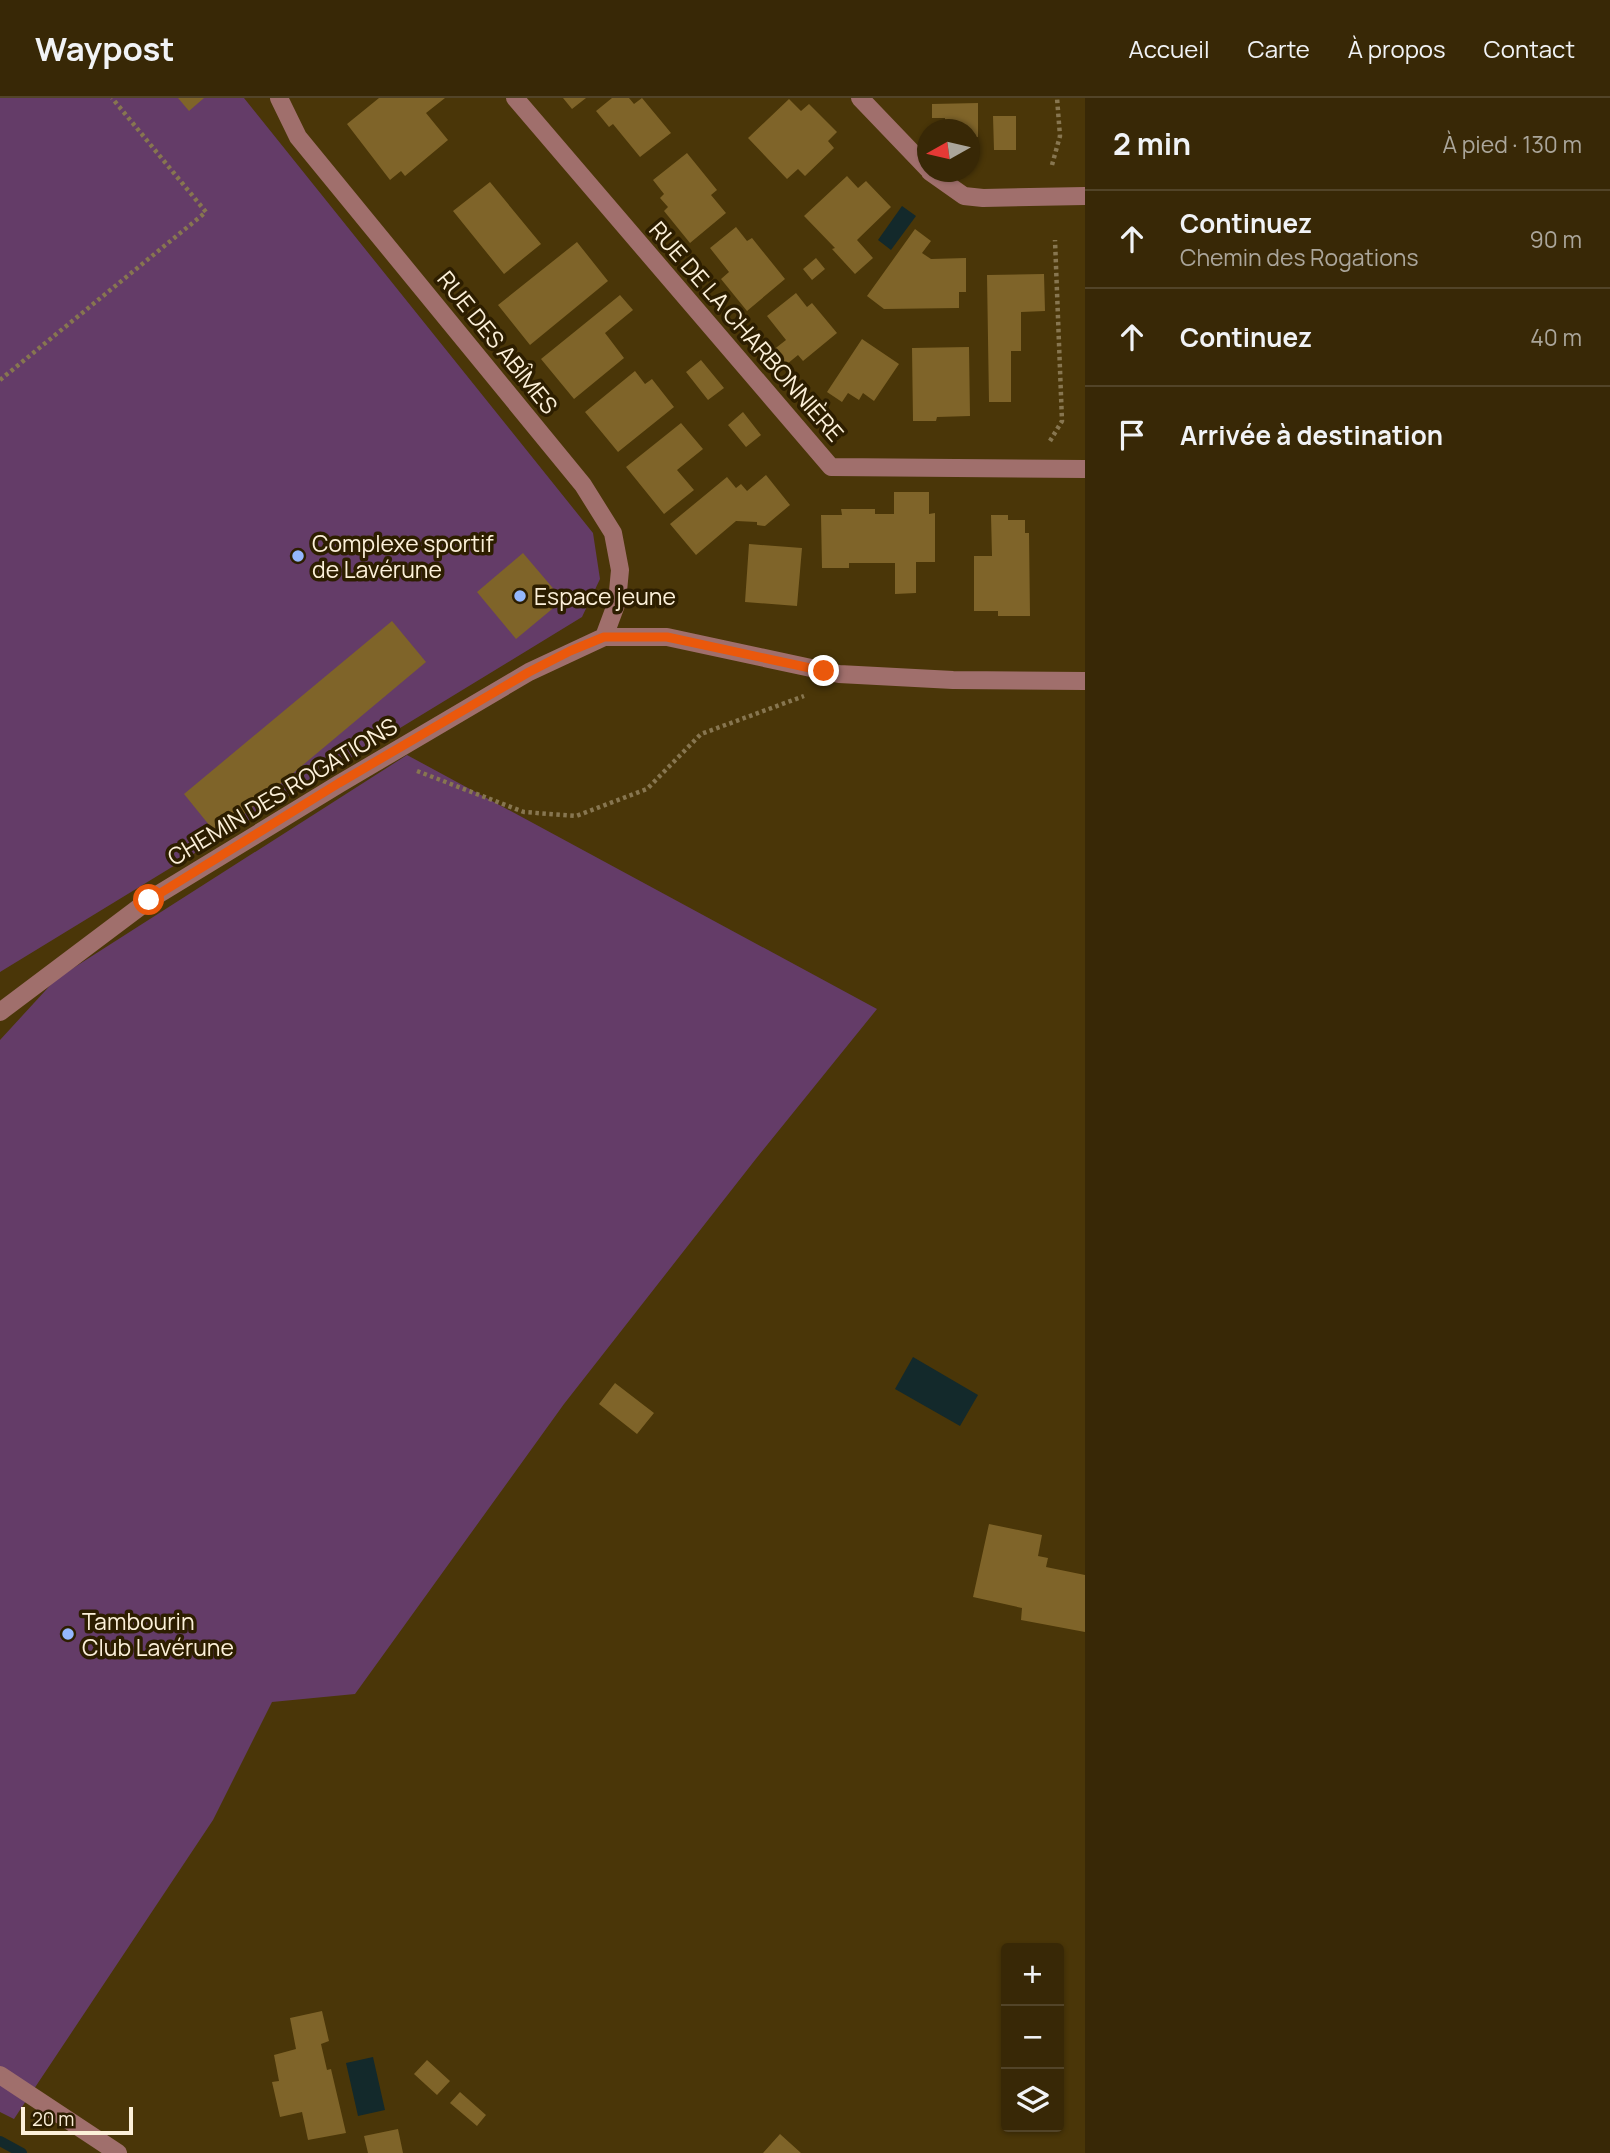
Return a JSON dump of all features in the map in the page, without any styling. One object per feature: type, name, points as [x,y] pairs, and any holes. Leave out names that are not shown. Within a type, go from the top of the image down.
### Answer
[{"type":"street","name":"RUE DES ABÎMES","points":[[279,98],[298,137],[583,485],[605,521],[612,533],[620,570],[617,602],[604,637]]},
{"type":"street","name":"RUE DE LA CHARBONNIÈRE","points":[[515,98],[831,467],[1085,468]]},
{"type":"street","points":[[860,98],[917,157]]},
{"type":"street","points":[[943,182],[964,195],[983,198],[1085,196]]},
{"type":"street","points":[[604,637],[667,637],[839,674],[953,680],[1085,681]]},
{"type":"street","name":"CHEMIN DES ROGATIONS","points":[[0,1012],[149,900],[339,783],[529,672],[604,637]]},
{"type":"street","points":[[0,2075],[118,2153]]},
{"type":"path","points":[[0,380],[206,212],[112,98]]},
{"type":"path","points":[[1052,165],[1060,136],[1057,98]]},
{"type":"path","points":[[1047,444],[1062,421],[1055,240]]},
{"type":"path","points":[[416,770],[524,812],[576,816],[647,789],[701,734],[804,696],[824,671]]},
{"type":"shaded area","name":"Complexe sportif de Lavérune","points":[[0,98],[244,98],[593,533],[600,579],[582,617],[0,972]]},
{"type":"shaded area","points":[[407,755],[877,1009],[564,1404],[355,1694],[272,1702],[213,1820],[14,2119],[0,2112],[0,1040],[56,979]]},
{"type":"water","points":[[902,206],[916,216],[891,250],[878,240]]},
{"type":"water","points":[[913,1357],[978,1395],[960,1426],[895,1389]]},
{"type":"water","points":[[373,2057],[385,2110],[358,2116],[346,2063]]},
{"type":"building","points":[[178,98],[204,98],[189,111]]},
{"type":"building","points":[[379,98],[445,98],[426,113],[448,140],[405,176],[401,171],[390,180],[347,124]]},
{"type":"building","points":[[563,98],[586,98],[572,109]]},
{"type":"building","points":[[612,98],[629,98],[634,104],[642,98],[671,133],[640,157],[613,124],[609,127],[596,111]]},
{"type":"building","points":[[789,99],[801,111],[809,104],[837,132],[828,141],[834,148],[805,176],[798,169],[787,179],[748,138]]},
{"type":"building","points":[[978,103],[978,119],[932,118],[932,104]]},
{"type":"building","points":[[993,116],[1016,116],[1016,150],[994,150]]},
{"type":"building","points":[[687,153],[717,190],[711,195],[726,213],[690,243],[664,211],[668,207],[660,198],[664,194],[653,180]]},
{"type":"building","points":[[847,176],[858,188],[866,181],[891,207],[857,240],[873,258],[855,274],[832,249],[835,248],[804,216]]},
{"type":"building","points":[[490,182],[541,244],[504,274],[453,211]]},
{"type":"building","points":[[736,227],[747,241],[752,238],[785,279],[747,311],[721,279],[729,272],[710,248]]},
{"type":"building","points":[[915,229],[931,241],[922,253],[931,259],[966,258],[966,292],[959,292],[959,308],[884,309],[867,296]]},
{"type":"building","points":[[577,242],[608,281],[530,345],[498,305]]},
{"type":"building","points":[[816,258],[825,269],[812,280],[803,269]]},
{"type":"building","points":[[1044,274],[1045,311],[1021,312],[1021,351],[1011,351],[1011,402],[989,402],[987,275]]},
{"type":"building","points":[[796,293],[807,307],[812,303],[837,333],[803,361],[798,355],[781,369],[768,354],[786,340],[767,316]]},
{"type":"building","points":[[620,295],[633,310],[605,333],[624,358],[574,399],[541,359]]},
{"type":"building","points":[[862,339],[899,364],[874,401],[863,393],[859,400],[848,393],[842,402],[827,392]]},
{"type":"building","points":[[969,347],[970,416],[913,421],[912,348]]},
{"type":"building","points":[[701,360],[724,388],[708,400],[686,372]]},
{"type":"building","points":[[635,371],[645,384],[652,379],[674,407],[618,452],[585,412]]},
{"type":"building","points":[[743,412],[761,435],[746,447],[728,425]]},
{"type":"building","points":[[681,423],[703,449],[677,470],[694,490],[664,514],[626,467]]},
{"type":"building","points":[[766,475],[790,505],[765,526],[757,525],[757,522],[736,521],[696,555],[670,524],[727,477],[736,488],[741,484],[747,491]]},
{"type":"building","points":[[894,492],[929,492],[929,514],[935,513],[935,562],[916,562],[916,593],[895,594],[895,563],[849,563],[849,568],[822,568],[821,515],[842,515],[841,509],[875,509],[875,514],[894,514]]},
{"type":"building","points":[[991,515],[1008,515],[1008,520],[1025,520],[1025,533],[1029,533],[1030,616],[998,616],[998,611],[974,611],[974,556],[992,556]]},
{"type":"building","points":[[749,544],[802,548],[797,606],[745,602]]},
{"type":"building","name":"Espace jeune","points":[[523,553],[563,600],[516,639],[477,592]]},
{"type":"building","points":[[392,621],[426,662],[218,836],[184,794]]},
{"type":"building","points":[[615,1383],[654,1413],[637,1434],[599,1404]]},
{"type":"building","points":[[989,1524],[1042,1535],[1038,1556],[1048,1558],[1046,1567],[1085,1575],[1085,1632],[1021,1620],[1022,1608],[973,1597]]},
{"type":"building","points":[[322,2011],[329,2041],[321,2044],[327,2070],[331,2069],[346,2133],[308,2140],[302,2112],[280,2117],[272,2082],[279,2081],[274,2055],[296,2049],[290,2018]]},
{"type":"building","points":[[427,2060],[450,2081],[437,2095],[414,2074]]},
{"type":"building","points":[[460,2092],[486,2115],[477,2126],[450,2103]]},
{"type":"building","points":[[398,2129],[403,2153],[368,2153],[364,2136]]},
{"type":"building","points":[[780,2134],[801,2153],[763,2153]]},
{"type":"waterway","points":[[0,2141],[22,2153]]},
{"type":"place","name":"Complexe sportif de Lavérune","points":[[298,556]]},
{"type":"place","name":"Espace jeune","points":[[520,596]]},
{"type":"place","name":"Tambourin Club Lavérune","points":[[68,1634]]},
{"type":"route","points":[[149,900],[339,783],[529,672],[604,637],[667,637],[824,671]]}]
